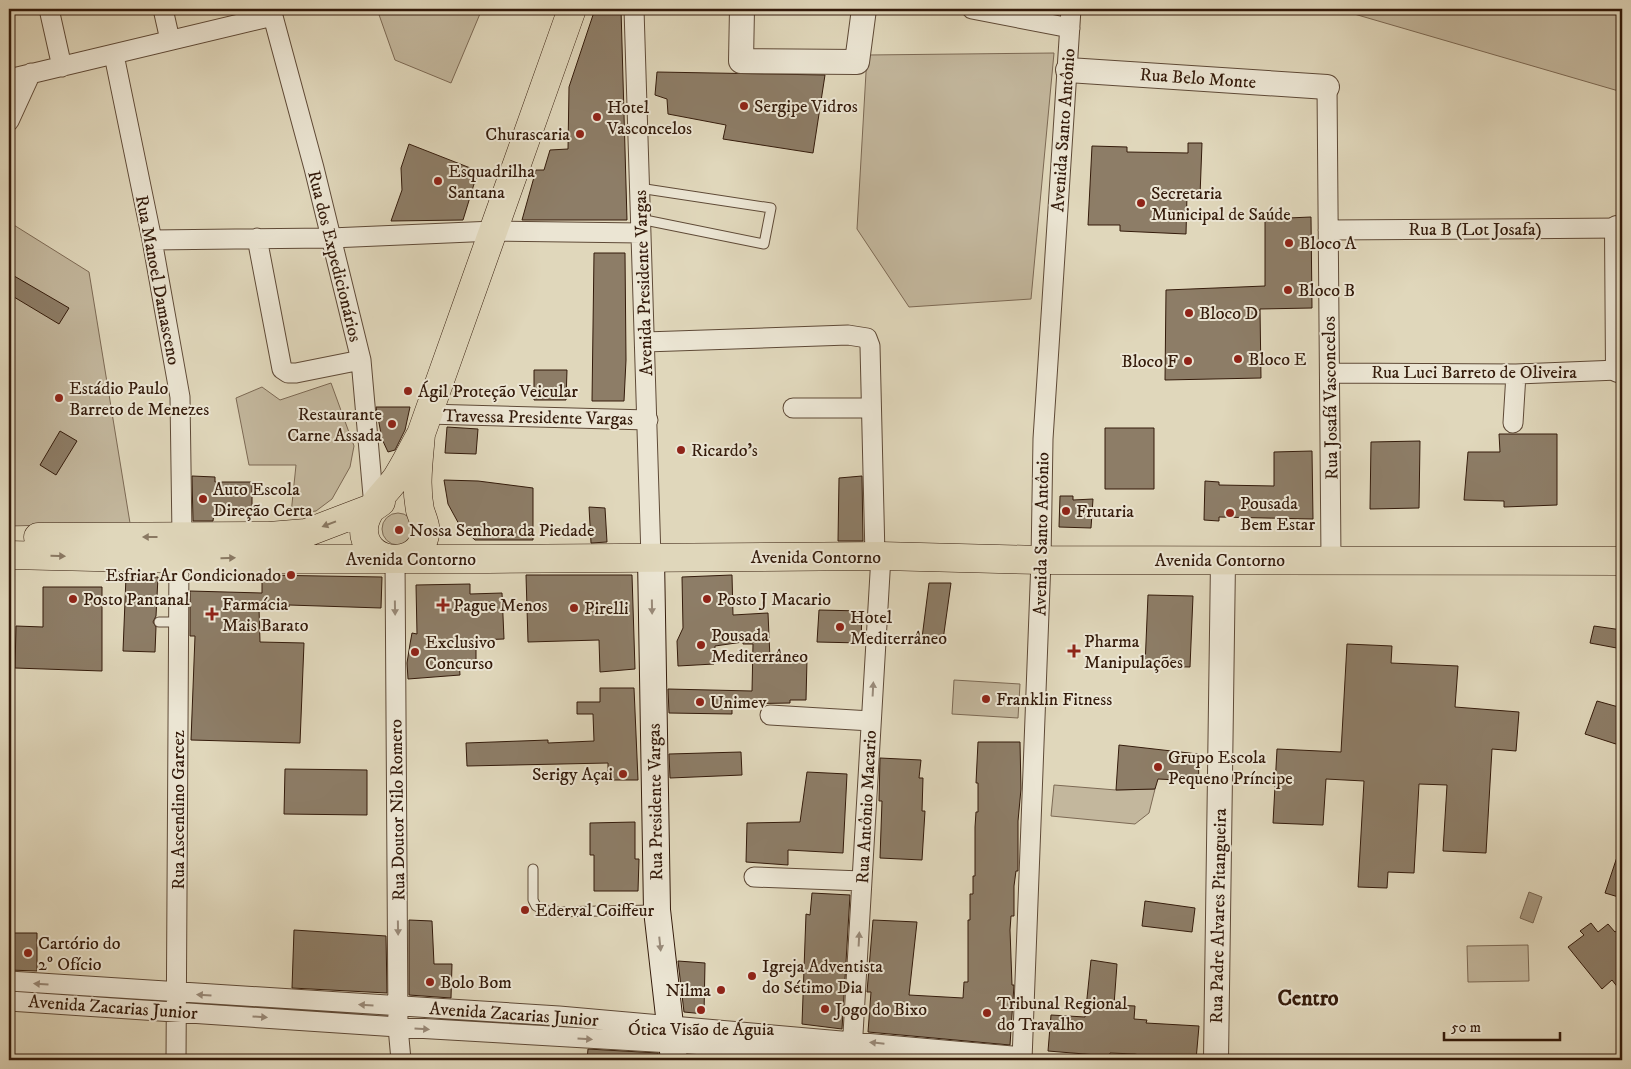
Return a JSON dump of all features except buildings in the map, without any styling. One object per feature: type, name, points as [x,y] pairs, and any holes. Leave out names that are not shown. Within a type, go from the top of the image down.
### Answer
[{"type":"main road","points":[[424,424],[416,486],[426,530],[419,548],[412,554],[394,559],[385,558],[376,553],[365,538],[366,518],[396,478],[424,424],[572,9]]},
{"type":"main road","points":[[374,507],[391,499],[402,499],[413,504],[430,525],[451,543],[488,559]]},
{"type":"main road","name":"Avenida Contorno","points":[[9,555],[180,548],[306,533],[374,507]]},
{"type":"main road","name":"Avenida Contorno","points":[[9,538],[394,559],[878,556],[1041,560],[1622,561]]},
{"type":"main road","name":"Rua Presidente Vargas","points":[[651,558],[657,910],[672,1043]]},
{"type":"street","points":[[49,9],[62,67]]},
{"type":"street","points":[[163,9],[170,40]]},
{"type":"street","name":"Avenida Presidente Vargas","points":[[634,9],[651,558]]},
{"type":"street","points":[[742,9],[741,61],[857,62],[864,9]]},
{"type":"street","points":[[972,9],[1070,28]]},
{"type":"street","name":"Avenida Santo Antônio","points":[[1022,1060],[1041,560],[1043,438],[1071,9]]},
{"type":"street","points":[[9,79],[114,55],[272,12]]},
{"type":"street","name":"Rua dos Expedicionários","points":[[272,12],[362,360],[371,449],[374,507]]},
{"type":"street","name":"Rua Manoel Damasceno","points":[[114,55],[152,240],[180,397],[180,548]]},
{"type":"street","name":"Rua Belo Monte","points":[[1068,70],[1327,87]]},
{"type":"street","points":[[9,121],[31,73]]},
{"type":"street","name":"Rua Josafá Vasconcelos","points":[[1327,87],[1331,559]]},
{"type":"street","points":[[152,240],[331,238],[641,226]]},
{"type":"street","points":[[1618,370],[1620,228]]},
{"type":"street","name":"Rua B (Lot Josafa)","points":[[1328,230],[1620,228]]},
{"type":"street","points":[[256,238],[282,369],[288,373],[296,374],[362,360]]},
{"type":"street","name":"Rua Antônio Macario","points":[[645,342],[865,336],[870,346],[870,408],[878,556],[871,721],[852,1049]]},
{"type":"street","name":"Rua Luci Barreto de Oliveira","points":[[1330,373],[1516,374],[1618,370]]},
{"type":"street","points":[[1513,423],[1516,374]]},
{"type":"street","points":[[793,408],[870,408]]},
{"type":"street","name":"Travessa Presidente Vargas","points":[[424,424],[648,420]]},
{"type":"street","name":"Rua Ascendino Garcez","points":[[176,1060],[180,548]]},
{"type":"street","points":[[9,555],[9,569]]},
{"type":"street","name":"Rua Doutor Nilo Romero","points":[[394,559],[398,1028],[401,1060]]},
{"type":"street","name":"Rua Padre Alvares Pitangueira","points":[[1216,1060],[1223,561]]},
{"type":"street","points":[[770,715],[871,721]]},
{"type":"street","points":[[754,877],[862,881]]},
{"type":"street","name":"Avenida Zacarias Junior","points":[[9,981],[398,1028],[723,1046],[1012,1056],[1017,1060]]},
{"type":"street","name":"Avenida Zacarias Junior","points":[[9,1001],[399,1006],[672,1043]]},
{"type":"street","name":"Avenida Zacarias Junior","points":[[852,1049],[876,1060]]},
{"type":"lane","points":[[639,188],[771,208],[764,244],[641,226]]},
{"type":"lane","points":[[158,622],[178,622]]},
{"type":"lane","points":[[533,869],[533,900],[536,906],[550,912],[657,910]]},
{"type":"shaded area","points":[[377,9],[482,9],[451,83],[395,60]]},
{"type":"shaded area","points":[[1337,9],[1622,9],[1622,92]]},
{"type":"shaded area","points":[[1054,53],[1031,299],[909,307],[857,229],[867,55]]},
{"type":"shaded area","name":"Estádio Paulo Barreto de Menezes","points":[[9,222],[89,272],[130,523],[9,526]]},
{"type":"shaded area","points":[[331,383],[354,446],[350,467],[332,499],[316,511],[291,514],[296,465],[249,465],[236,398],[262,387],[280,400]]},
{"type":"shaded area","points":[[398,513],[404,514],[409,518],[413,523],[413,535],[409,540],[404,544],[398,545],[392,544],[387,540],[383,535],[382,529],[383,523],[387,518],[392,514]]},
{"type":"shaded area","name":"Franklin Fitness","points":[[954,680],[1020,684],[1018,718],[952,714]]},
{"type":"shaded area","points":[[1054,785],[1116,790],[1155,789],[1149,813],[1135,824],[1051,816]]},
{"type":"shaded area","points":[[1529,892],[1542,897],[1533,923],[1520,918]]},
{"type":"shaded area","points":[[1528,945],[1529,981],[1468,982],[1467,946]]},
{"type":"place","name":"Sergipe Vidros","points":[[744,106]]},
{"type":"place","name":"Hotel Vasconcelos","points":[[597,117]]},
{"type":"place","name":"Churascaria","points":[[580,134]]},
{"type":"place","name":"Esquadrilha Santana","points":[[438,181]]},
{"type":"place","name":"Secretaria Municipal de Saúde","points":[[1141,203]]},
{"type":"place","name":"Bloco A","points":[[1289,243]]},
{"type":"place","name":"Bloco B","points":[[1288,290]]},
{"type":"place","name":"Bloco D","points":[[1189,313]]},
{"type":"place","name":"Bloco E","points":[[1238,359]]},
{"type":"place","name":"Bloco F","points":[[1188,361]]},
{"type":"place","name":"Ágil Proteção Veicular","points":[[408,391]]},
{"type":"place","name":"Estádio Paulo Barreto de Menezes","points":[[59,398]]},
{"type":"place","name":"Restaurante Carne Assada","points":[[392,424]]},
{"type":"place","name":"Ricardo's","points":[[681,450]]},
{"type":"place","name":"Auto Escola Direção Certa","points":[[203,499]]},
{"type":"place","name":"Frutaria","points":[[1066,511]]},
{"type":"place","name":"Pousada Bem Estar","points":[[1230,513]]},
{"type":"place","name":"Nossa Senhora da Piedade","points":[[399,530]]},
{"type":"place","name":"Esfriar Ar Condicionado","points":[[291,575]]},
{"type":"place","name":"Posto Pantanal","points":[[73,599]]},
{"type":"place","name":"Posto J Macario","points":[[707,599]]},
{"type":"place","name":"Pague Menos","points":[[443,605]]},
{"type":"place","name":"Pirelli","points":[[574,608]]},
{"type":"place","name":"Farmácia Mais Barato","points":[[212,614]]},
{"type":"place","name":"Hotel Mediterrâneo","points":[[840,627]]},
{"type":"place","name":"Pousada Mediterrâneo","points":[[701,645]]},
{"type":"place","name":"Pharma Manipulações","points":[[1074,651]]},
{"type":"place","name":"Exclusivo Concurso","points":[[415,652]]},
{"type":"place","name":"Franklin Fitness","points":[[986,699]]},
{"type":"place","name":"Unimev","points":[[700,702]]},
{"type":"place","name":"Grupo Escola Pequeno Príncipe","points":[[1158,767]]},
{"type":"place","name":"Serigy Açai","points":[[623,774]]},
{"type":"place","name":"Ederval Coiffeur","points":[[525,910]]},
{"type":"place","name":"Cartório do 2º Ofício","points":[[28,953]]},
{"type":"place","name":"Igreja Adventista do Sétimo Dia","points":[[752,976]]},
{"type":"place","name":"Bolo Bom","points":[[430,982]]},
{"type":"place","name":"Nilma","points":[[721,990]]},
{"type":"place","name":"Jogo do Bixo","points":[[825,1009]]},
{"type":"place","name":"Ótica Visão de Águia","points":[[701,1010]]},
{"type":"place","name":"Tribunal Regional do Travalho","points":[[987,1013]]},
{"type":"district","name":"Centro","points":[[1308,997]]}]
